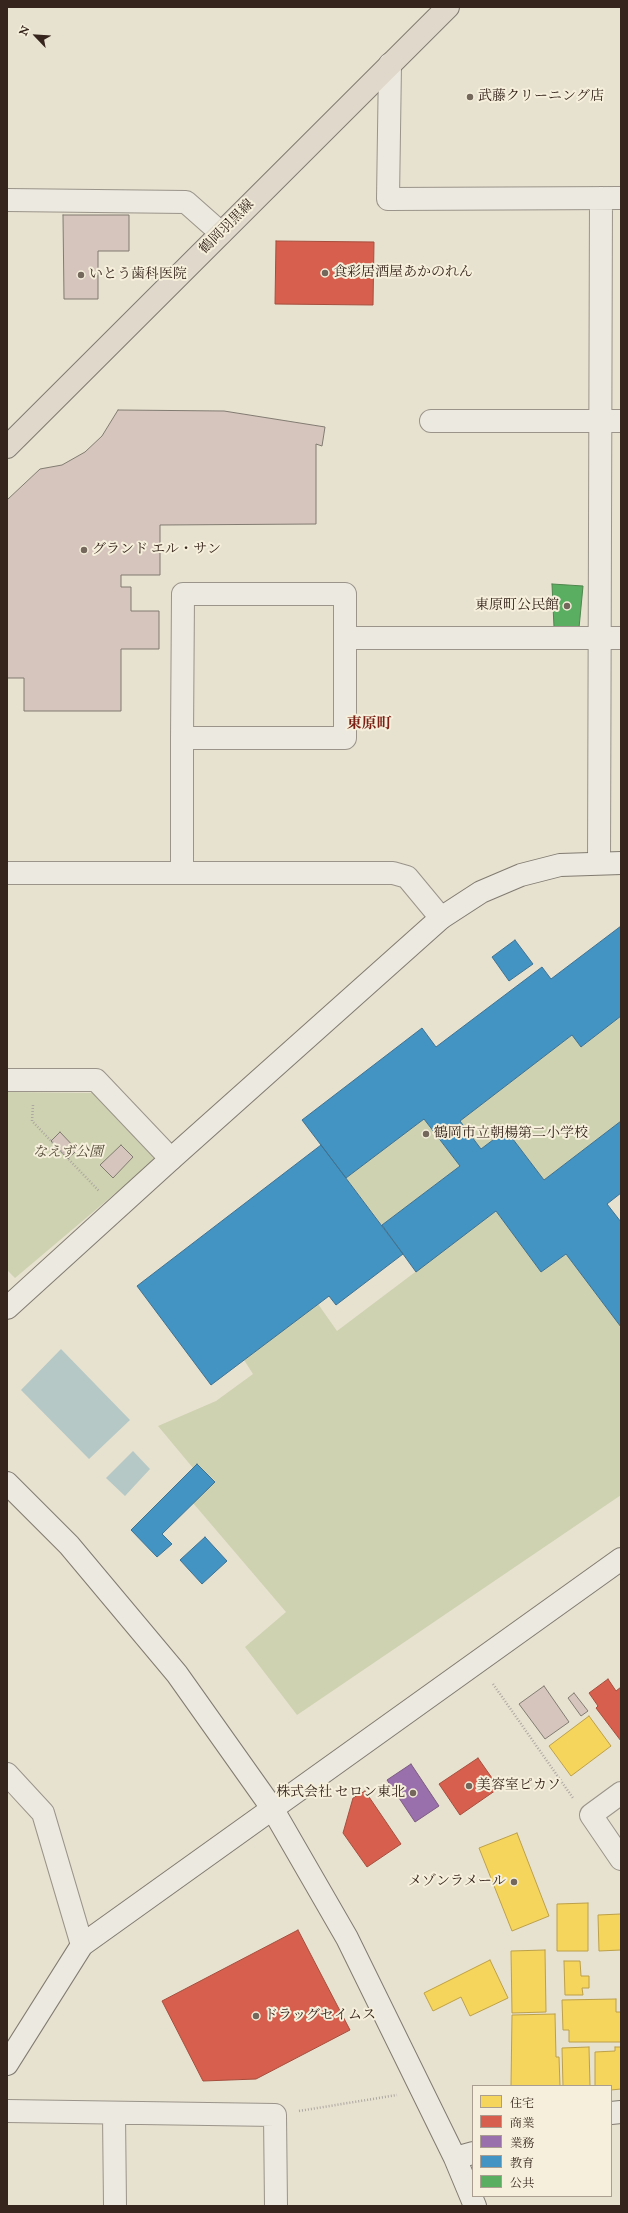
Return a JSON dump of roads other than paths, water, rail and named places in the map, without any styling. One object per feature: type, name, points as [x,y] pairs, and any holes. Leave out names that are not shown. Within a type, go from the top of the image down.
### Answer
[{"type":"main road","name":"鶴岡羽黒線","points":[[7,447],[448,7]]},
{"type":"street","points":[[390,64],[388,199],[611,198],[610,638],[599,863]]},
{"type":"street","points":[[7,200],[186,202],[221,233]]},
{"type":"street","points":[[431,421],[611,422]]},
{"type":"street","points":[[182,738],[345,738],[345,594],[182,594],[182,738],[182,873]]},
{"type":"street","points":[[345,638],[610,638]]},
{"type":"street","points":[[7,1308],[171,1159],[441,918],[481,892],[521,875],[560,865],[621,863]]},
{"type":"street","points":[[7,873],[393,873],[408,877],[441,918]]},
{"type":"street","points":[[7,1080],[96,1080],[171,1159]]},
{"type":"street","points":[[7,1483],[69,1545],[177,1674],[272,1808],[347,1938],[422,2091],[464,2155],[472,2192]]},
{"type":"street","points":[[7,2064],[82,1945],[621,1560]]},
{"type":"street","points":[[7,1774],[43,1813],[82,1945]]},
{"type":"street","points":[[621,1793],[591,1815],[621,1859]]},
{"type":"street","points":[[7,2111],[114,2114],[275,2115],[276,2206]]},
{"type":"street","points":[[114,2114],[115,2206]]},
{"type":"place","name":"武藤クリーニング店","points":[[470,97]]},
{"type":"place","name":"食彩居酒屋あかのれん","points":[[325,273]]},
{"type":"place","name":"いとう歯科医院","points":[[81,275]]},
{"type":"place","name":"グランド エル・サン","points":[[84,550]]},
{"type":"place","name":"東原町公民館","points":[[567,606]]},
{"type":"place","name":"鶴岡市立朝楊第二小学校","points":[[426,1134]]},
{"type":"place","name":"美容室ピカソ","points":[[469,1786]]},
{"type":"place","name":"株式会社 セロン東北","points":[[413,1793]]},
{"type":"place","name":"メゾンラメール","points":[[514,1882]]},
{"type":"place","name":"ドラッグセイムス","points":[[256,2016]]},
{"type":"district","name":"東原町","points":[[369,724]]},
{"type":"park label","name":"なえず公園","points":[[68,1153]]}]
